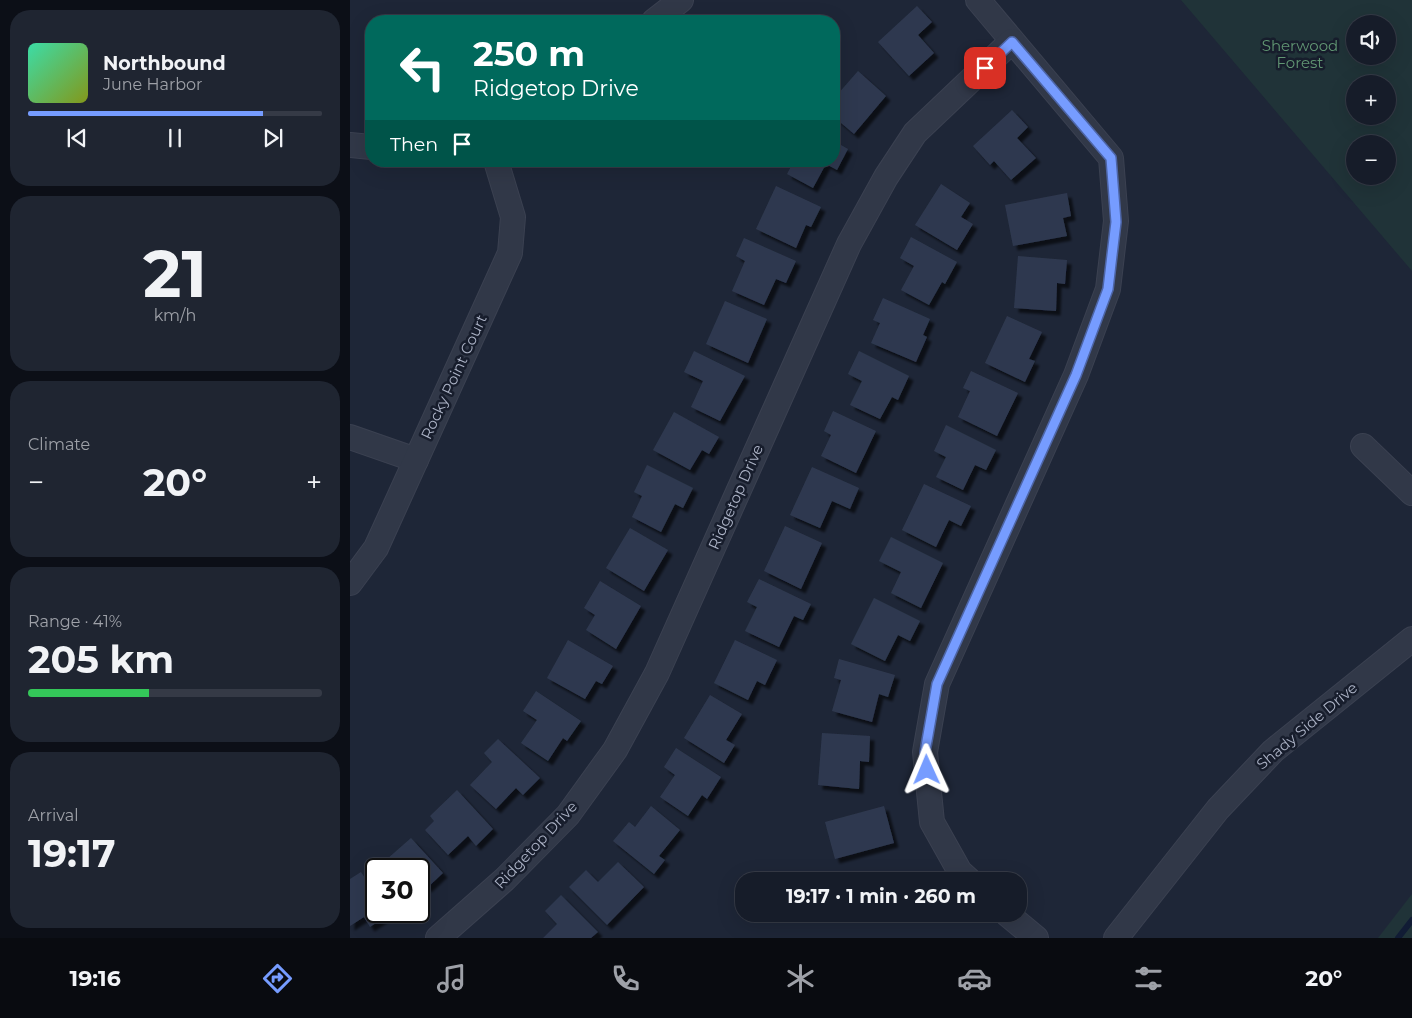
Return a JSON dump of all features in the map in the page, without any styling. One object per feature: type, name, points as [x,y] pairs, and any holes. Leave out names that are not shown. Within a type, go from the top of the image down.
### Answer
[{"type":"street","points":[[662,15],[681,0]]},
{"type":"street","points":[[960,872],[932,822],[925,752],[937,684],[1076,375],[1108,289],[1116,222],[1111,158],[978,0]]},
{"type":"street","name":"Ridgetop Drive","points":[[438,938],[505,879],[568,815],[615,750],[658,673],[849,244],[886,176],[915,133],[1012,42]]},
{"type":"street","points":[[350,145],[365,146]]},
{"type":"street","name":"Rocky Point Court","points":[[350,583],[376,548],[510,253],[513,217],[498,167]]},
{"type":"street","points":[[350,437],[416,460]]},
{"type":"street","points":[[1363,446],[1412,494]]},
{"type":"street","name":"Shady Side Drive","points":[[1116,938],[1218,809],[1273,751],[1412,639]]},
{"type":"street","points":[[1017,922],[1036,938]]},
{"type":"green space","name":"Sherwood Forest","points":[[1181,0],[1412,0],[1412,271]]},
{"type":"green space","points":[[1412,894],[1412,938],[1378,938]]},
{"type":"building","points":[[917,6],[932,22],[918,35],[934,53],[909,76],[878,42]]},
{"type":"building","points":[[858,71],[886,96],[854,134],[840,122],[840,92]]},
{"type":"building","points":[[1012,110],[1028,127],[1017,138],[1036,158],[1011,180],[994,161],[990,165],[973,146]]},
{"type":"building","points":[[840,144],[848,149],[840,164]]},
{"type":"building","points":[[791,167],[824,167],[813,188],[787,174]]},
{"type":"building","points":[[941,184],[970,203],[961,217],[973,224],[957,250],[915,225]]},
{"type":"building","points":[[776,186],[821,207],[811,227],[806,225],[796,248],[756,229]]},
{"type":"building","points":[[1067,193],[1071,216],[1063,218],[1067,236],[1013,246],[1005,205]]},
{"type":"building","points":[[911,237],[957,262],[945,284],[942,282],[929,305],[901,290],[914,266],[900,258]]},
{"type":"building","points":[[744,238],[796,261],[786,283],[776,279],[764,305],[732,291],[745,261],[736,256]]},
{"type":"building","points":[[1018,256],[1067,260],[1065,284],[1057,283],[1056,311],[1014,308]]},
{"type":"building","points":[[883,298],[930,319],[923,335],[927,337],[916,362],[871,343],[880,323],[873,320]]},
{"type":"building","points":[[725,301],[767,319],[748,363],[706,344]]},
{"type":"building","points":[[1007,316],[1042,332],[1029,359],[1035,361],[1025,382],[985,363]]},
{"type":"building","points":[[694,351],[745,376],[720,421],[691,407],[703,381],[684,372]]},
{"type":"building","points":[[859,351],[909,376],[898,400],[892,397],[880,419],[850,405],[862,381],[848,374]]},
{"type":"building","points":[[971,371],[1018,393],[997,436],[958,417],[970,391],[963,388]]},
{"type":"building","points":[[833,411],[876,431],[856,473],[821,456],[831,435],[824,431]]},
{"type":"building","points":[[674,412],[719,437],[709,454],[702,450],[690,470],[653,450]]},
{"type":"building","points":[[946,425],[996,450],[986,470],[975,465],[963,490],[936,477],[946,457],[934,451]]},
{"type":"building","points":[[647,465],[693,488],[683,508],[675,504],[661,532],[632,517],[642,496],[634,492]]},
{"type":"building","points":[[812,467],[859,488],[850,509],[832,501],[820,528],[790,515]]},
{"type":"building","points":[[924,484],[971,506],[961,526],[949,520],[936,547],[902,530]]},
{"type":"building","points":[[785,526],[822,543],[801,589],[764,571]]},
{"type":"building","points":[[630,528],[668,550],[644,591],[606,568]]},
{"type":"building","points":[[891,537],[943,563],[921,608],[891,593],[901,572],[879,561]]},
{"type":"building","points":[[759,579],[811,604],[803,620],[794,616],[779,647],[745,631],[757,607],[747,602]]},
{"type":"building","points":[[600,581],[641,606],[616,649],[586,630],[595,615],[584,608]]},
{"type":"building","points":[[874,598],[920,621],[910,641],[898,635],[885,661],[851,644]]},
{"type":"building","points":[[568,640],[613,666],[602,684],[596,681],[585,699],[547,678]]},
{"type":"building","points":[[735,640],[777,660],[765,685],[757,681],[748,700],[714,683]]},
{"type":"building","points":[[839,659],[895,675],[888,697],[879,694],[872,722],[832,711],[841,680],[834,678]]},
{"type":"building","points":[[536,691],[581,721],[567,741],[563,738],[548,761],[521,743],[537,720],[523,711]]},
{"type":"building","points":[[710,695],[742,714],[726,740],[735,745],[724,763],[684,738]]},
{"type":"building","points":[[822,733],[870,736],[869,762],[860,761],[859,789],[818,785]]},
{"type":"building","points":[[498,739],[540,778],[523,795],[516,788],[496,809],[470,785],[492,762],[484,753]]},
{"type":"building","points":[[676,748],[721,777],[707,799],[702,795],[688,816],[660,797],[675,775],[664,767]]},
{"type":"building","points":[[457,790],[493,829],[476,846],[468,836],[448,855],[425,830],[434,821],[430,816]]},
{"type":"building","points":[[651,806],[680,830],[659,856],[665,860],[654,874],[613,841],[629,822],[635,827]]},
{"type":"building","points":[[884,806],[894,843],[835,859],[825,822]]},
{"type":"building","points":[[411,838],[429,858],[388,858]]},
{"type":"building","points":[[430,859],[443,873],[430,885]]},
{"type":"building","points":[[618,862],[644,887],[607,925],[569,887],[586,870],[598,882]]},
{"type":"building","points":[[361,872],[365,878],[365,919],[364,917],[350,926],[350,879]]},
{"type":"building","points":[[561,895],[598,932],[591,938],[543,938],[557,924],[545,911]]},
{"type":"building","points":[[368,923],[376,923],[370,927]]},
{"type":"waterway","points":[[1398,938],[1412,920]]},
{"type":"route","points":[[927,770],[925,752],[937,684],[1076,375],[1108,289],[1116,222],[1111,158],[1012,42],[985,68]]}]
